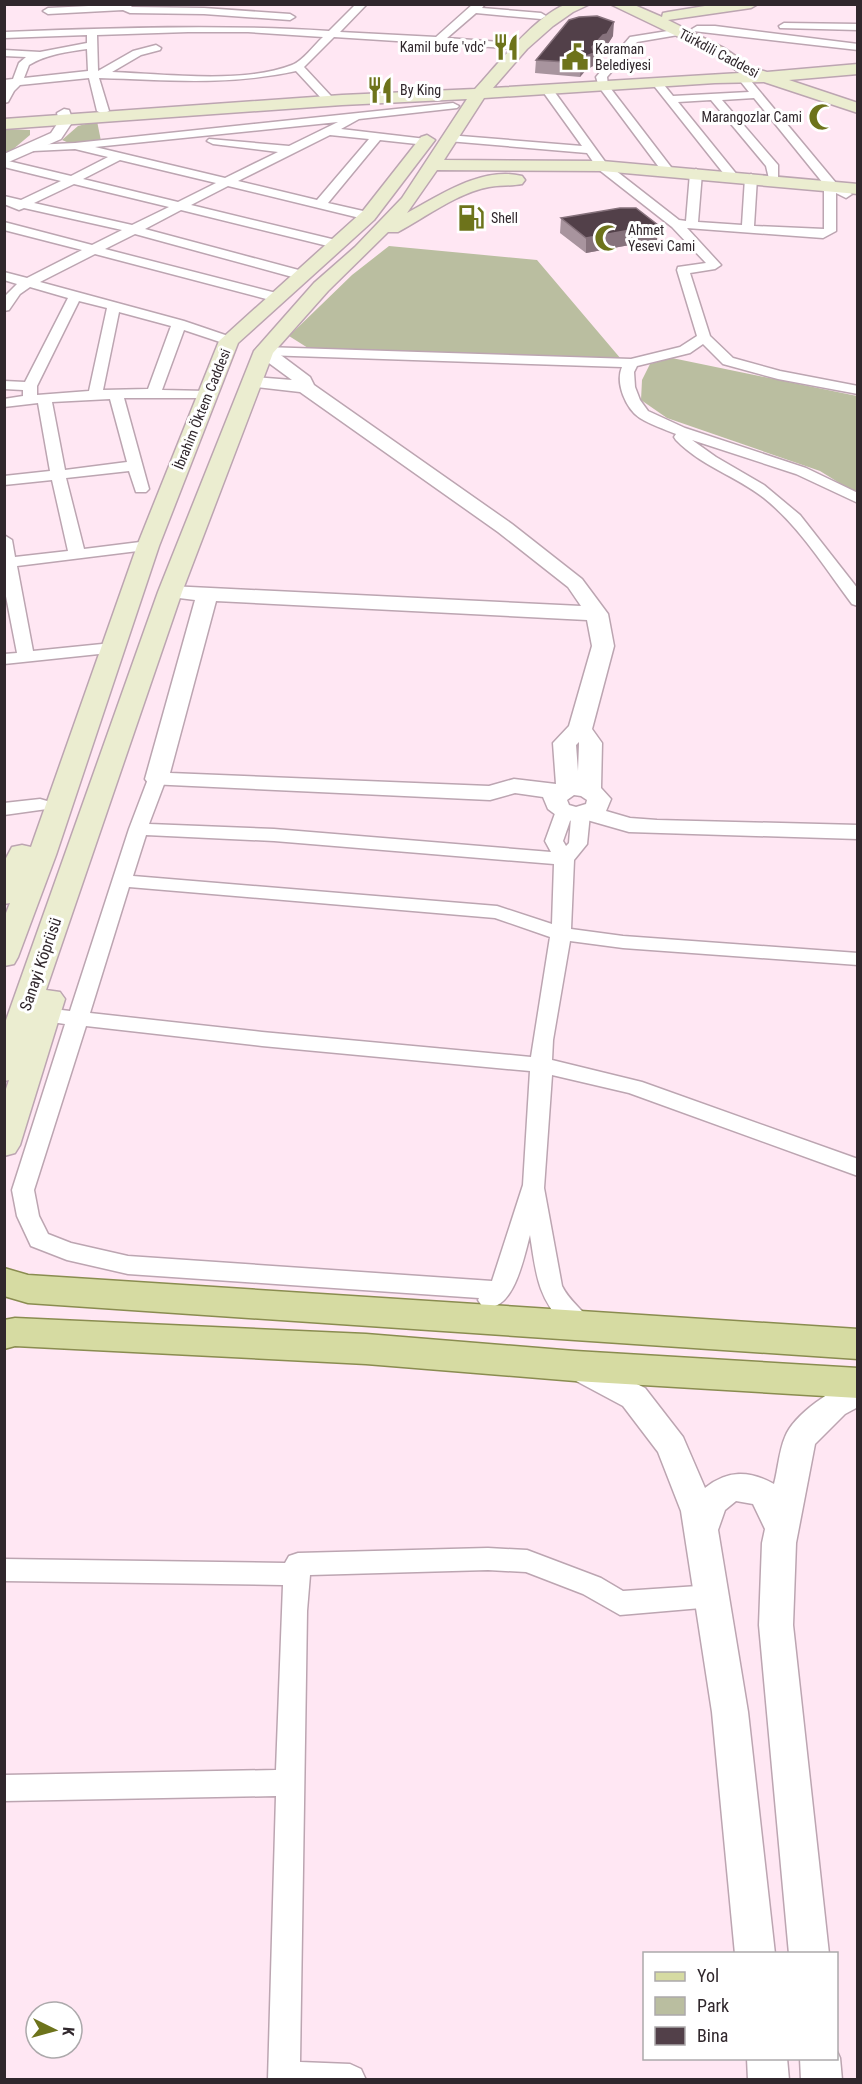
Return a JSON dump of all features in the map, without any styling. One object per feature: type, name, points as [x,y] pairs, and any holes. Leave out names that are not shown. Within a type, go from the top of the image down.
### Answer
[{"type":"main road","name":"İbrahim Öktem Caddesi","points":[[513,52],[541,16],[558,4]]},
{"type":"main road","name":"İbrahim Öktem Caddesi","points":[[4,957],[42,855],[148,546],[229,341],[275,297],[368,216],[426,142],[469,94],[513,52],[568,9],[583,4]]},
{"type":"main road","name":"Türkdili Caddesi","points":[[616,4],[641,13],[719,51],[745,74]]},
{"type":"main road","name":"Türkdili Caddesi","points":[[641,4],[698,29],[774,73],[858,108]]},
{"type":"main road","points":[[668,16],[751,4]]},
{"type":"main road","points":[[513,52],[511,74],[552,86]]},
{"type":"main road","points":[[4,124],[32,119],[469,94],[552,86],[858,67]]},
{"type":"main road","name":"Türkdili Caddesi","points":[[774,73],[858,96]]},
{"type":"main road","points":[[602,83],[656,82],[745,74]]},
{"type":"main road","name":"İbrahim Öktem Caddesi","points":[[76,858],[170,592],[264,351],[321,287],[361,251],[408,201],[432,165],[469,94]]},
{"type":"main road","points":[[65,117],[103,111],[325,96],[469,94]]},
{"type":"main road","points":[[4,116],[32,119]]},
{"type":"main road","points":[[432,165],[602,166],[774,180],[845,191]]},
{"type":"main road","points":[[361,251],[397,225],[454,194],[485,182],[560,176],[602,166]]},
{"type":"main road","points":[[229,341],[264,351]]},
{"type":"main road","points":[[210,386],[253,382]]},
{"type":"main road","points":[[4,896],[40,805],[96,699]]},
{"type":"main road","points":[[4,1145],[115,794],[129,707]]},
{"type":"main road","name":"Sanayi Köprüsü","points":[[4,1071],[76,858]]},
{"type":"main road","points":[[10,1311],[463,1318],[858,1344]]},
{"type":"main road","points":[[10,1311],[366,1349],[575,1366],[858,1383]]},
{"type":"street","points":[[38,4],[48,11],[69,34]]},
{"type":"street","points":[[4,83],[98,73],[142,77],[220,79],[262,75],[298,67],[334,33],[338,21],[362,4]]},
{"type":"street","points":[[48,11],[123,6],[130,10],[213,8],[299,18]]},
{"type":"street","points":[[438,41],[477,7],[541,16]]},
{"type":"street","points":[[698,29],[742,26],[858,27]]},
{"type":"street","points":[[4,36],[188,29],[334,33],[438,41],[513,52]]},
{"type":"street","points":[[715,29],[858,47]]},
{"type":"street","points":[[669,171],[602,83],[601,77],[634,39],[680,32]]},
{"type":"street","points":[[92,33],[103,111]]},
{"type":"street","points":[[4,53],[41,55],[93,45]]},
{"type":"street","points":[[98,73],[137,53],[156,48]]},
{"type":"street","points":[[4,100],[9,89],[17,82],[24,63],[41,55]]},
{"type":"street","points":[[298,67],[325,96]]},
{"type":"street","points":[[676,224],[823,234],[830,231],[845,191],[757,95],[745,74]]},
{"type":"street","points":[[656,82],[732,176]]},
{"type":"street","points":[[552,86],[602,166],[676,224],[715,265],[683,270],[704,337],[718,354],[728,361],[778,375],[858,390]]},
{"type":"street","points":[[14,156],[75,146],[354,118],[469,94]]},
{"type":"street","points":[[670,99],[757,95]]},
{"type":"street","points":[[714,97],[772,165],[774,180]]},
{"type":"street","points":[[14,156],[56,136],[65,117]]},
{"type":"street","points":[[4,307],[15,291],[27,283],[354,118]]},
{"type":"street","points":[[14,156],[31,141],[32,119]]},
{"type":"street","points":[[328,132],[426,142]]},
{"type":"street","points":[[170,136],[292,150]]},
{"type":"street","points":[[320,204],[377,137]]},
{"type":"street","points":[[447,138],[590,150]]},
{"type":"street","points":[[75,146],[368,216]]},
{"type":"street","points":[[14,156],[72,180],[336,244]]},
{"type":"street","points":[[4,212],[120,156]]},
{"type":"street","points":[[692,225],[696,173]]},
{"type":"street","points":[[748,229],[751,178]]},
{"type":"street","points":[[4,200],[132,230],[301,275]]},
{"type":"street","points":[[4,226],[275,297]]},
{"type":"street","points":[[4,276],[179,324],[229,341]]},
{"type":"street","points":[[75,296],[35,394],[77,554]]},
{"type":"street","points":[[95,394],[114,306]]},
{"type":"street","points":[[154,392],[179,324]]},
{"type":"street","points":[[264,351],[631,363],[685,350],[704,337]]},
{"type":"street","points":[[264,351],[304,381],[305,387]]},
{"type":"street","points":[[631,363],[627,372],[628,387],[633,400],[643,414],[680,431],[801,471],[858,499]]},
{"type":"street","points":[[253,382],[305,387],[505,528],[575,583],[597,614],[603,646],[580,729],[591,743],[576,802],[578,844],[564,859],[561,934],[543,1040],[534,1185],[550,1286],[560,1306],[581,1326]]},
{"type":"street","points":[[4,385],[35,394],[154,392],[210,386]]},
{"type":"street","points":[[116,393],[141,489]]},
{"type":"street","points":[[4,403],[35,394]]},
{"type":"street","points":[[680,431],[681,439],[768,494],[784,508],[858,601]]},
{"type":"street","points":[[4,481],[135,466]]},
{"type":"street","points":[[4,540],[26,657]]},
{"type":"street","points":[[7,563],[148,546]]},
{"type":"street","points":[[170,592],[540,609],[597,614]]},
{"type":"street","points":[[207,594],[157,779],[77,1017],[23,1190],[28,1216],[39,1240],[67,1251],[128,1265],[499,1290]]},
{"type":"street","points":[[4,659],[112,648]]},
{"type":"street","points":[[157,779],[490,793],[513,804],[576,802],[629,825],[858,832]]},
{"type":"street","points":[[4,809],[40,805]]},
{"type":"street","points":[[138,830],[274,835],[564,859]]},
{"type":"street","points":[[123,881],[498,912],[561,934],[623,942],[858,959]]},
{"type":"street","points":[[45,1014],[262,1039],[541,1065],[634,1087],[858,1168]]},
{"type":"street","points":[[463,1318],[486,1304],[499,1290],[509,1267],[534,1185]]},
{"type":"street","points":[[575,1366],[634,1397],[672,1446],[698,1511],[730,1712],[755,1952]]},
{"type":"street","points":[[809,1952],[776,1625],[779,1543],[800,1439],[834,1405],[858,1392]]},
{"type":"street","points":[[701,1530],[712,1502],[730,1487],[757,1488],[771,1499],[782,1528]]},
{"type":"street","points":[[350,2079],[285,2078],[294,1611],[298,1564],[488,1558],[527,1562],[592,1586],[620,1603],[713,1596]]},
{"type":"street","points":[[4,1570],[297,1574]]},
{"type":"street","points":[[4,1788],[291,1783]]},
{"type":"street","points":[[767,2060],[769,2079]]},
{"type":"street","points":[[820,2060],[822,2079]]},
{"type":"green space","points":[[97,121],[101,141],[69,143],[62,140],[78,126]]},
{"type":"green space","points":[[5,129],[30,130],[30,135],[11,151],[5,152]]},
{"type":"green space","points":[[389,246],[537,260],[621,359],[308,348],[289,336],[352,275]]},
{"type":"green space","points":[[672,358],[857,396],[857,494],[820,471],[667,418],[641,400],[642,380],[650,364]]},
{"type":"building","points":[[597,16],[614,22],[607,34],[603,35],[592,47],[594,53],[586,56],[581,63],[536,60],[569,20]]},
{"type":"building","points":[[620,208],[636,208],[658,225],[586,238],[561,218]]},
{"type":"place","name":"Kamil bufe 'vdc'","points":[[506,47]]},
{"type":"place","name":"Karaman Belediyesi","points":[[575,57]]},
{"type":"place","name":"By King","points":[[380,90]]},
{"type":"place","name":"Marangozlar Cami","points":[[822,117]]},
{"type":"place","name":"Shell","points":[[471,218]]},
{"type":"place","name":"Ahmet Yesevi Cami","points":[[608,238]]}]
